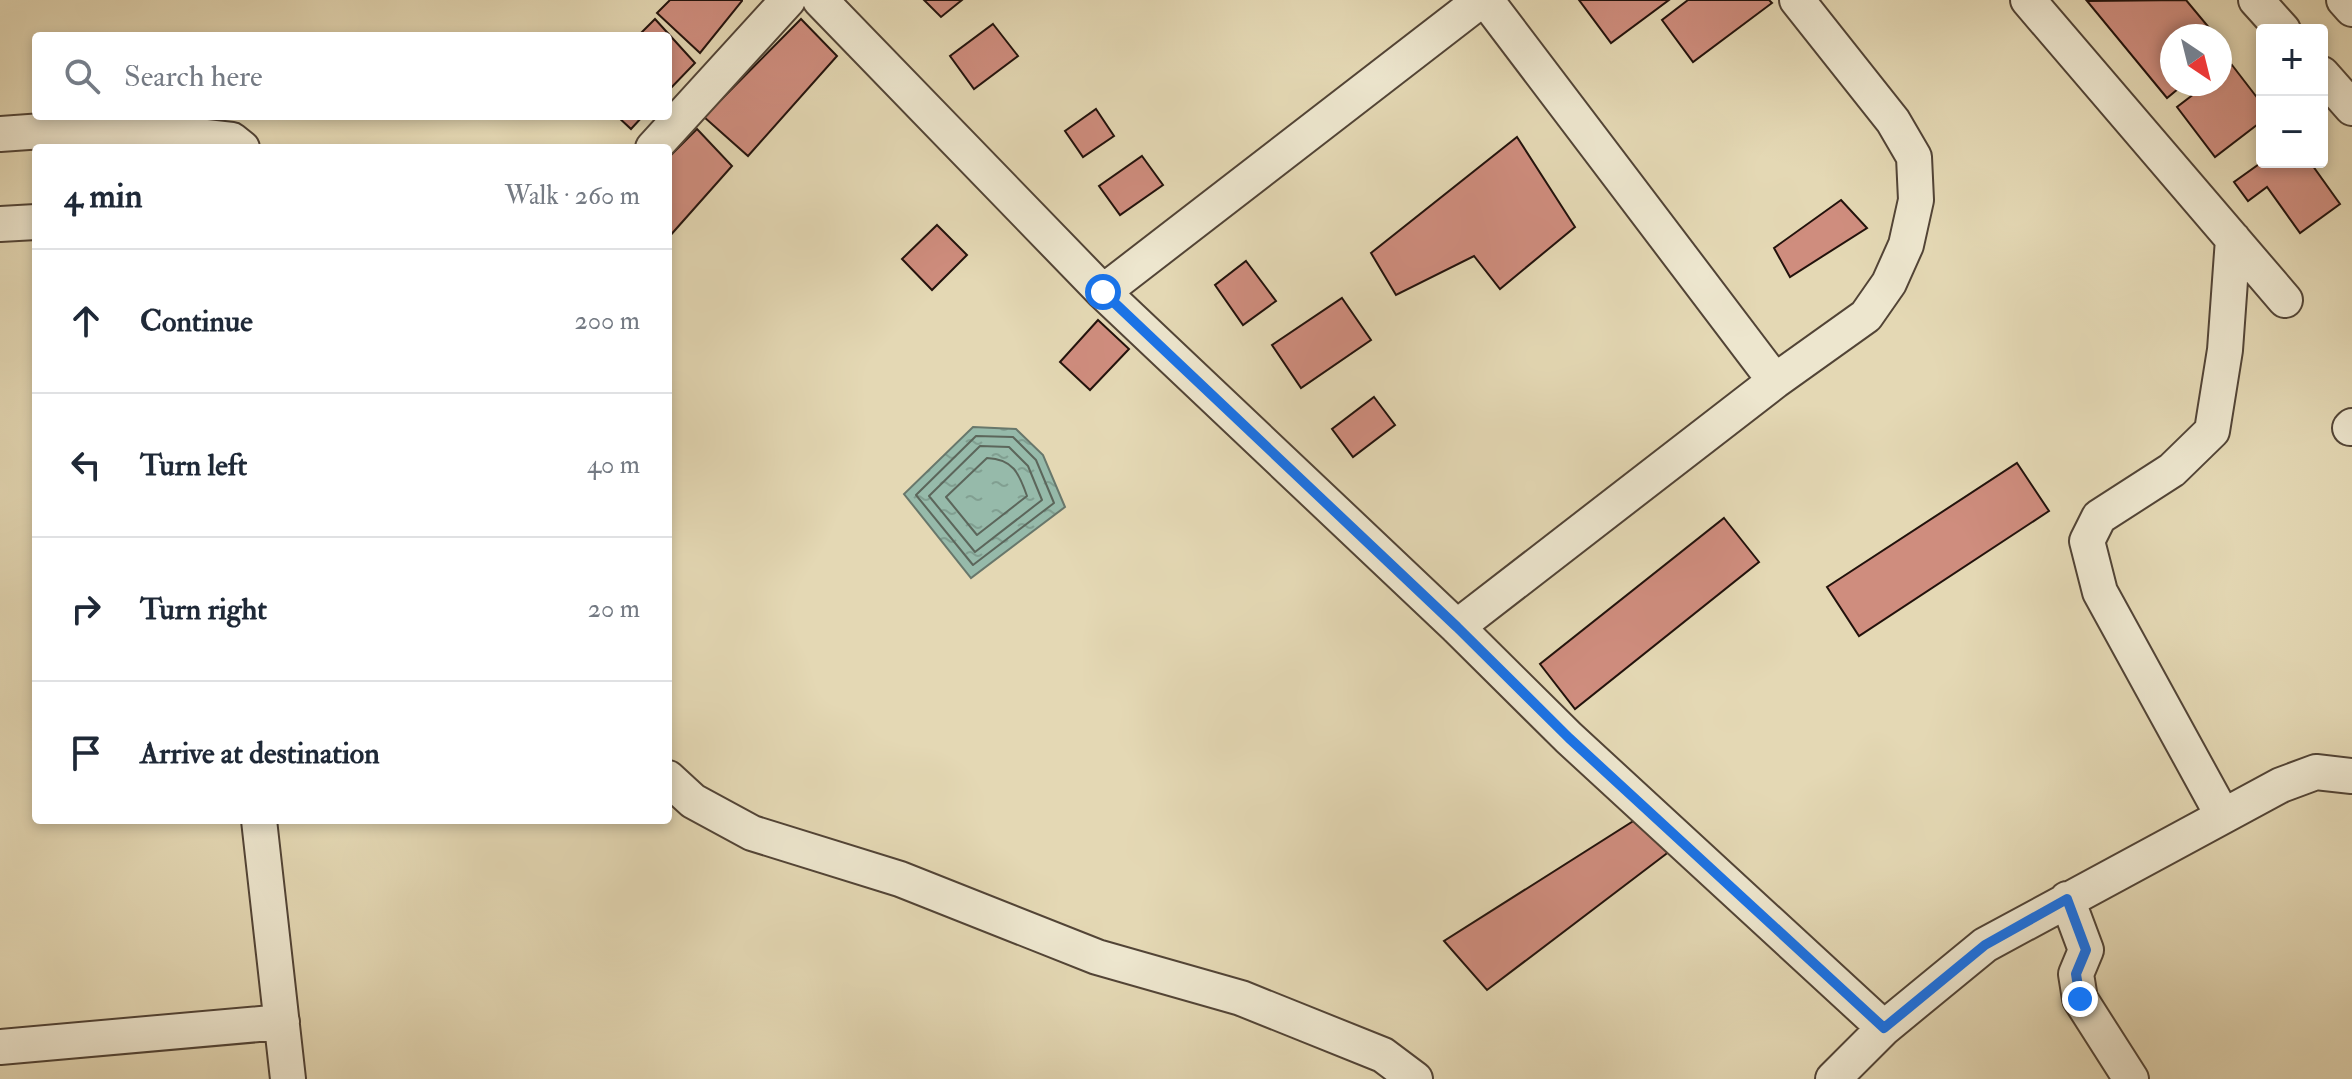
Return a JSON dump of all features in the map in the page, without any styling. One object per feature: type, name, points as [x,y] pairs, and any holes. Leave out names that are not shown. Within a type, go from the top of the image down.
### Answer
[{"type":"street","points":[[657,144],[788,0]]},
{"type":"street","points":[[820,0],[1103,292],[1457,627],[1569,738],[1884,1028]]},
{"type":"street","points":[[1103,292],[1483,0],[1775,381]]},
{"type":"street","points":[[1457,627],[1775,381],[1866,316],[1889,283],[1906,245],[1916,200],[1914,157],[1893,121],[1797,0]]},
{"type":"street","points":[[2028,0],[2285,300]]},
{"type":"street","points":[[2256,0],[2278,24]]},
{"type":"street","points":[[2344,0],[2352,9]]},
{"type":"street","points":[[2328,81],[2352,108]]},
{"type":"street","points":[[0,134],[43,131],[179,134],[232,140],[237,144]]},
{"type":"street","points":[[0,224],[32,222]]},
{"type":"street","points":[[2223,816],[2100,592],[2087,541],[2099,517],[2172,470],[2212,431],[2225,350],[2233,239]]},
{"type":"street","points":[[1833,1079],[1884,1028],[1985,945],[2281,785],[2316,772],[2352,776]]},
{"type":"street","points":[[672,782],[693,801],[752,833],[900,879],[1097,957],[1241,998],[1383,1055],[1415,1079]]},
{"type":"street","points":[[259,824],[288,1079]]},
{"type":"street","points":[[2067,899],[2086,950],[2076,974],[2080,999],[2131,1079]]},
{"type":"street","points":[[0,1047],[282,1022]]},
{"type":"water","points":[[973,427],[1016,429],[1043,455],[1065,507],[971,578],[904,494]]},
{"type":"building","points":[[670,0],[742,1],[700,53],[657,13]]},
{"type":"building","points":[[924,0],[962,0],[941,17]]},
{"type":"building","points":[[1579,0],[1669,0],[1611,43]]},
{"type":"building","points":[[1688,0],[1769,0],[1772,3],[1693,62],[1662,20]]},
{"type":"building","points":[[2186,0],[2206,24],[2160,24],[2160,90],[2087,1]]},
{"type":"building","points":[[655,19],[667,32],[642,32]]},
{"type":"building","points":[[801,19],[837,56],[748,156],[704,117]]},
{"type":"building","points":[[993,24],[1018,56],[974,89],[950,56]]},
{"type":"building","points":[[672,38],[695,63],[672,87]]},
{"type":"building","points":[[2232,65],[2256,96],[2256,126],[2215,157],[2177,107],[2191,96],[2232,96]]},
{"type":"building","points":[[1096,109],[1114,136],[1083,157],[1065,131]]},
{"type":"building","points":[[621,120],[639,120],[631,129]]},
{"type":"building","points":[[697,129],[732,166],[672,234],[672,154]]},
{"type":"building","points":[[1517,137],[1575,227],[1500,289],[1474,256],[1396,295],[1371,253]]},
{"type":"building","points":[[1142,156],[1163,185],[1120,215],[1099,186]]},
{"type":"building","points":[[2256,166],[2314,168],[2340,204],[2300,233],[2267,187],[2248,201],[2234,182]]},
{"type":"building","points":[[1841,200],[1867,228],[1790,277],[1774,248]]},
{"type":"building","points":[[937,225],[967,255],[932,290],[902,259]]},
{"type":"building","points":[[1246,261],[1276,301],[1243,325],[1215,285]]},
{"type":"building","points":[[1342,298],[1371,340],[1301,388],[1272,345]]},
{"type":"building","points":[[1098,320],[1129,349],[1090,390],[1060,362]]},
{"type":"building","points":[[1374,397],[1395,425],[1353,457],[1332,429]]},
{"type":"building","points":[[2017,463],[2049,511],[1859,636],[1827,587]]},
{"type":"building","points":[[1724,518],[1759,562],[1575,709],[1540,664]]},
{"type":"building","points":[[1635,820],[1670,851],[1487,990],[1444,941]]},
{"type":"route","points":[[1103,292],[1457,627],[1569,738],[1884,1028],[1985,945],[2067,899],[2086,950],[2076,974],[2080,999]]}]
